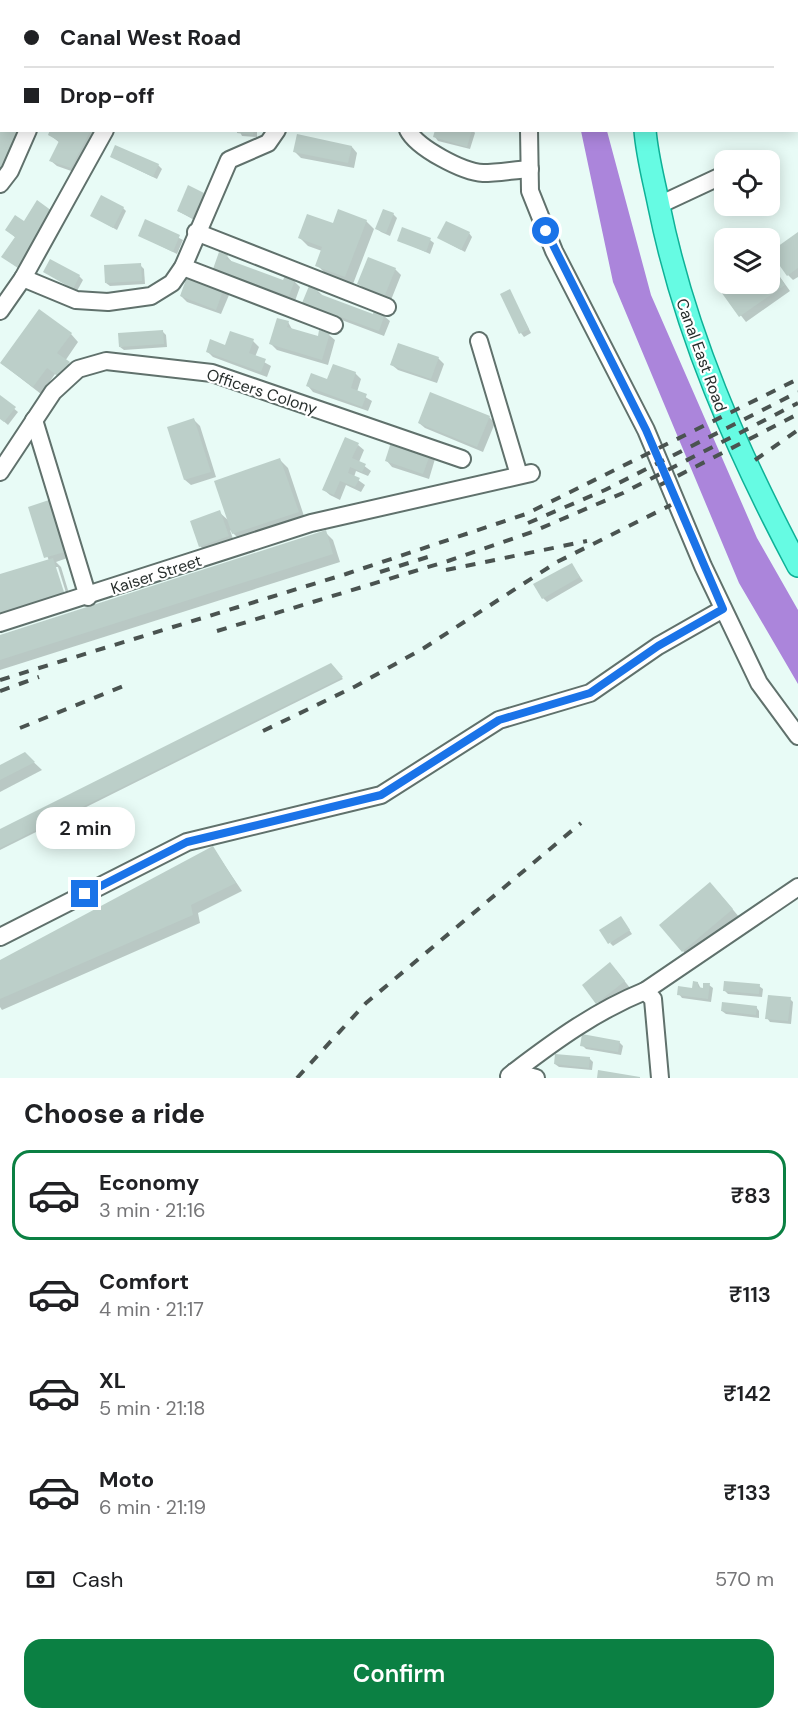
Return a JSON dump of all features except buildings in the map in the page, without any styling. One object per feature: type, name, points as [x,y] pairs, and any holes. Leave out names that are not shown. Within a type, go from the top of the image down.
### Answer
[{"type":"main road","name":"Canal East Road","points":[[645,132],[673,272],[714,391],[753,482],[798,566]]},
{"type":"street","points":[[0,184],[10,171],[27,132]]},
{"type":"street","points":[[0,311],[23,278],[104,132]]},
{"type":"street","points":[[23,278],[76,300],[108,302],[151,296],[172,283],[183,267],[196,232],[229,160],[268,142],[276,132]]},
{"type":"street","points":[[409,132],[412,138],[450,163],[481,173],[530,169]]},
{"type":"street","points":[[529,132],[530,191],[554,251],[646,430],[723,609],[759,683],[798,736]]},
{"type":"street","points":[[659,205],[714,179]]},
{"type":"street","points":[[196,232],[387,307]]},
{"type":"street","points":[[183,267],[334,326]]},
{"type":"street","name":"Kaiser Street","points":[[0,623],[88,597],[311,523],[525,474],[479,341]]},
{"type":"street","name":"Officers Colony","points":[[0,472],[54,393],[78,369],[106,361],[212,373],[462,459]]},
{"type":"street","points":[[34,420],[88,597]]},
{"type":"street","points":[[0,937],[187,842],[381,795],[499,720],[590,693],[658,646],[723,609]]},
{"type":"street","points":[[510,1075],[570,1029],[619,1001],[645,991],[798,887]]},
{"type":"street","points":[[645,991],[653,999],[660,1078]]},
{"type":"street","points":[[510,1075],[536,1078]]},
{"type":"shaded area","points":[[581,132],[607,132],[651,295],[757,538],[798,610],[798,684],[739,583],[613,282]]},
{"type":"railway","points":[[0,680],[346,574],[526,514],[798,379]]},
{"type":"railway","points":[[528,523],[605,490],[798,392]]},
{"type":"railway","points":[[217,631],[448,561],[532,532],[623,493],[798,403]]},
{"type":"railway","points":[[660,485],[798,414]]},
{"type":"railway","points":[[755,460],[798,430]]},
{"type":"railway","points":[[263,731],[356,686],[424,648],[557,562],[671,505]]},
{"type":"railway","points":[[446,570],[587,541]]},
{"type":"railway","points":[[380,572],[431,556]]},
{"type":"railway","points":[[0,691],[39,677]]},
{"type":"railway","points":[[20,728],[131,683]]},
{"type":"railway","points":[[297,1078],[366,1003],[581,823]]},
{"type":"route","points":[[85,894],[187,842],[381,795],[499,720],[590,693],[658,646],[723,609],[646,430],[554,251],[546,231]]}]
